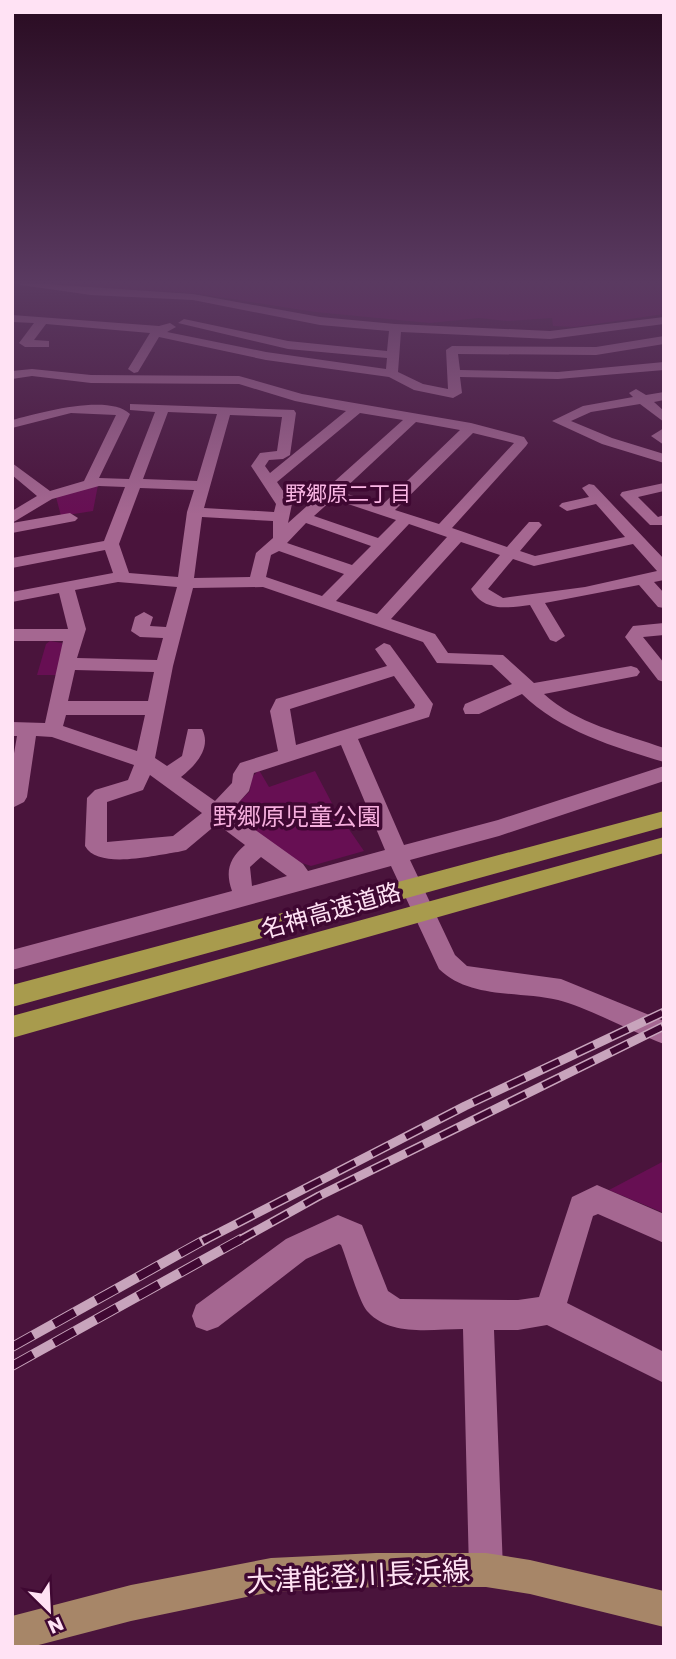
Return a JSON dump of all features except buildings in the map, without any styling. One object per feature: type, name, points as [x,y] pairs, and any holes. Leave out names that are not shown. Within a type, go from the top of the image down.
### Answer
[{"type":"highway","name":"名神高速道路","points":[[12,996],[664,819]]},
{"type":"highway","name":"名神高速道路","points":[[12,1027],[664,845]]},
{"type":"main road","name":"大津能登川長浜線","points":[[24,1637],[131,1603],[271,1575],[376,1570],[486,1570],[530,1577],[664,1609]]},
{"type":"street","points":[[134,369],[140,359]]},
{"type":"street","points":[[290,359],[392,374],[419,387],[453,394],[452,359]]},
{"type":"street","points":[[392,374],[393,359]]},
{"type":"street","points":[[603,359],[664,418]]},
{"type":"street","points":[[453,373],[559,377],[616,374],[664,366]]},
{"type":"street","points":[[12,375],[38,371],[73,378],[140,380],[180,377],[254,382],[358,408],[471,427],[519,440],[522,443],[380,621]]},
{"type":"street","points":[[664,396],[587,409],[559,421],[607,441],[664,459]]},
{"type":"street","points":[[12,405],[17,423],[71,409],[118,411],[122,414],[91,480],[93,484]]},
{"type":"street","points":[[135,407],[285,412],[291,415],[283,455],[265,456],[258,466],[284,503],[280,517],[279,541]]},
{"type":"street","points":[[118,577],[121,573],[111,544],[163,408]]},
{"type":"street","points":[[268,482],[358,408]]},
{"type":"street","points":[[225,410],[195,512],[185,583],[164,666],[145,761],[136,785],[125,790],[107,792],[97,798],[96,846],[107,852],[178,844],[216,813],[242,786],[243,774],[247,768],[422,712],[424,704],[384,649]]},
{"type":"street","points":[[257,582],[264,553],[412,419]]},
{"type":"street","points":[[384,511],[471,427]]},
{"type":"street","points":[[664,432],[658,436],[664,441]]},
{"type":"street","points":[[12,467],[47,496]]},
{"type":"street","points":[[12,518],[47,496],[93,484],[203,486]]},
{"type":"street","points":[[664,487],[627,495],[655,522],[664,520]]},
{"type":"street","points":[[330,493],[534,561],[636,539]]},
{"type":"street","points":[[534,525],[479,589],[484,596],[501,604],[536,601],[643,580],[664,572],[594,494],[567,506]]},
{"type":"street","points":[[195,512],[280,517]]},
{"type":"street","points":[[303,517],[381,544]]},
{"type":"street","points":[[12,528],[70,518]]},
{"type":"street","points":[[325,603],[406,518]]},
{"type":"street","points":[[279,541],[355,572]]},
{"type":"street","points":[[12,563],[111,544]]},
{"type":"street","points":[[12,597],[118,577],[185,583],[257,582],[429,638],[443,659],[497,659],[548,708],[573,722],[664,755]]},
{"type":"street","points":[[643,580],[664,603]]},
{"type":"street","points":[[53,730],[73,635],[77,629],[66,586]]},
{"type":"street","points":[[536,601],[556,636]]},
{"type":"street","points":[[144,617],[141,631],[173,633]]},
{"type":"street","points":[[664,629],[639,630],[635,636],[664,676]]},
{"type":"street","points":[[12,635],[73,635]]},
{"type":"street","points":[[67,664],[164,666]]},
{"type":"street","points":[[289,755],[279,711],[284,704],[398,668]]},
{"type":"street","points":[[472,709],[528,688],[631,672]]},
{"type":"street","points":[[58,708],[155,708]]},
{"type":"street","points":[[12,800],[17,797],[20,729],[53,730],[145,761],[296,870],[302,880]]},
{"type":"street","points":[[168,776],[191,759],[195,734]]},
{"type":"street","points":[[347,736],[400,861],[447,962],[460,974],[500,982],[546,986],[604,1006],[664,1033]]},
{"type":"street","points":[[643,748],[664,739]]},
{"type":"street","points":[[12,960],[302,880],[400,861],[664,773]]},
{"type":"street","points":[[246,896],[237,874],[240,861],[260,845]]},
{"type":"street","points":[[550,1310],[582,1208],[597,1199],[664,1229]]},
{"type":"street","points":[[207,1316],[296,1249],[338,1229],[352,1235],[377,1301],[396,1314],[518,1315],[550,1310],[576,1326],[664,1368]]},
{"type":"street","points":[[478,1315],[486,1570]]},
{"type":"green space","points":[[98,485],[93,511],[61,516],[56,497]]},
{"type":"green space","points":[[50,641],[62,643],[56,675],[37,675],[46,644]]},
{"type":"green space","name":"野郷原児童公園","points":[[259,770],[269,787],[315,771],[335,809],[364,851],[311,866],[293,860],[232,815],[234,807],[250,791],[251,778]]},
{"type":"green space","points":[[664,1161],[664,1213],[609,1190]]},
{"type":"railway","points":[[203,1241],[465,1106],[664,1012]]},
{"type":"railway","points":[[238,1241],[319,1196],[664,1026]]},
{"type":"railway","points":[[12,1347],[206,1239]]},
{"type":"railway","points":[[12,1366],[241,1239]]},
{"type":"district","name":"野郷原二丁目","points":[[348,494]]}]
